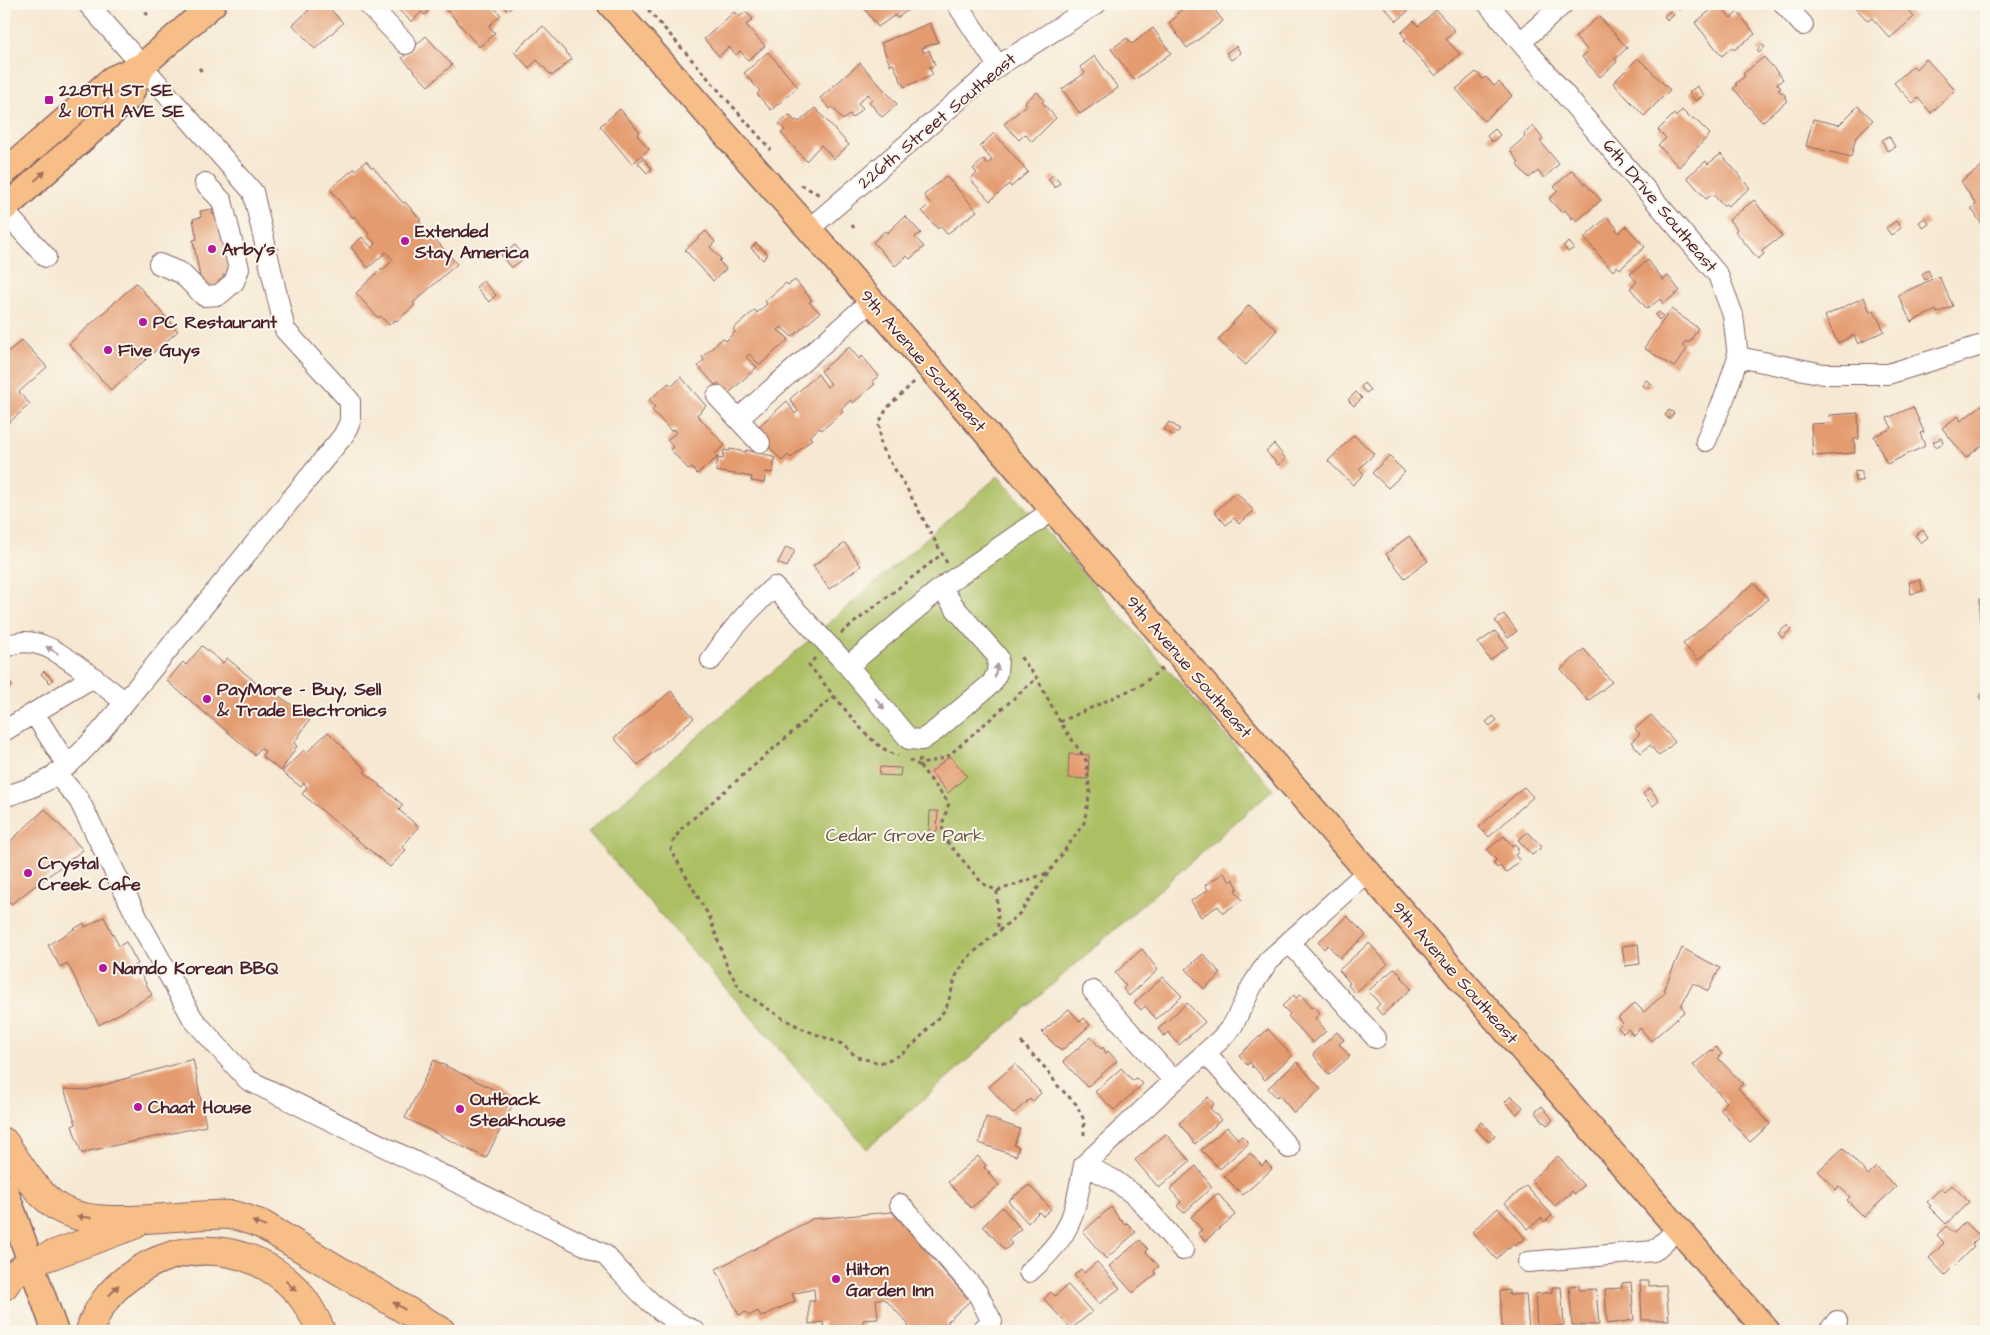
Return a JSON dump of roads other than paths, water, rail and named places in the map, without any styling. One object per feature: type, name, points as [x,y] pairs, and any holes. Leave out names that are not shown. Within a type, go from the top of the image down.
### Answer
[{"type":"highway","points":[[4,1142],[41,1193],[52,1204],[66,1213],[78,1217],[150,1219],[214,1214],[234,1215],[261,1224],[441,1331]]},
{"type":"highway","points":[[4,1286],[11,1276],[30,1263],[150,1219]]},
{"type":"highway","points":[[90,1331],[94,1318],[105,1300],[120,1283],[138,1269],[163,1258],[204,1250],[229,1252],[260,1263],[285,1280],[299,1294],[312,1312],[321,1331]]},
{"type":"main road","points":[[6,167],[112,79],[143,65],[213,4]]},
{"type":"main road","name":"9th Avenue Southeast","points":[[610,4],[871,301],[1767,1331]]},
{"type":"main road","points":[[4,210],[129,98],[143,65]]},
{"type":"main road","points":[[4,1187],[56,1331]]},
{"type":"street","points":[[4,797],[38,785],[61,769],[102,730],[343,436],[350,422],[350,401],[285,330],[254,192],[88,4]]},
{"type":"street","points":[[368,4],[406,44]]},
{"type":"street","points":[[957,4],[998,66]]},
{"type":"street","name":"226th Street Southeast","points":[[809,230],[998,66],[1096,4]]},
{"type":"street","name":"6th Drive Southeast","points":[[1488,4],[1522,41],[1718,275],[1734,315],[1738,357],[1725,396],[1706,441]]},
{"type":"street","points":[[1522,41],[1563,4]]},
{"type":"street","points":[[1784,4],[1803,25]]},
{"type":"street","points":[[159,264],[181,273],[204,296],[219,294],[234,282],[240,269],[222,201],[205,182]]},
{"type":"street","points":[[4,210],[46,257]]},
{"type":"street","points":[[738,419],[871,301]]},
{"type":"street","points":[[1738,357],[1824,374],[1888,374],[1979,346]]},
{"type":"street","points":[[717,396],[760,443]]},
{"type":"street","points":[[848,666],[941,588],[1053,510]]},
{"type":"street","points":[[711,660],[726,636],[750,609],[774,587],[848,666],[909,739],[922,740],[935,732],[992,683],[998,673],[998,657],[956,609],[941,588]]},
{"type":"street","points":[[4,648],[10,644],[33,642],[48,646],[125,702]]},
{"type":"street","points":[[4,731],[93,677]]},
{"type":"street","points":[[34,713],[61,769],[80,800],[140,923],[193,1019],[248,1080],[604,1255],[644,1297],[686,1328],[695,1331]]},
{"type":"street","points":[[1029,1272],[1049,1254],[1069,1226],[1075,1208],[1084,1165],[1174,1081],[1206,1054],[1233,1025],[1252,986],[1268,961],[1367,872]]},
{"type":"street","points":[[1289,942],[1376,1038]]},
{"type":"street","points":[[1093,991],[1174,1081]]},
{"type":"street","points":[[1206,1054],[1289,1148]]},
{"type":"street","points":[[1084,1165],[1114,1180],[1137,1197],[1183,1250]]},
{"type":"street","points":[[900,1204],[976,1292],[992,1322],[981,1331]]},
{"type":"street","points":[[1528,1262],[1654,1251],[1678,1229]]},
{"type":"place","name":"228TH ST SE & 10TH AVE SE","points":[[49,100]]},
{"type":"place","name":"Extended Stay America","points":[[405,241]]},
{"type":"place","name":"Arby's","points":[[212,249]]},
{"type":"place","name":"PC Restaurant","points":[[143,322]]},
{"type":"place","name":"Five Guys","points":[[108,350]]},
{"type":"place","name":"PayMore - Buy, Sell & Trade Electronics","points":[[207,699]]},
{"type":"place","name":"Crystal Creek Cafe","points":[[28,873]]},
{"type":"place","name":"Namdo Korean BBQ","points":[[103,968]]},
{"type":"place","name":"Chaat House","points":[[138,1107]]},
{"type":"place","name":"Outback Steakhouse","points":[[460,1109]]},
{"type":"place","name":"Hilton Garden Inn","points":[[836,1279]]},
{"type":"park label","name":"Cedar Grove Park","points":[[905,835]]}]
